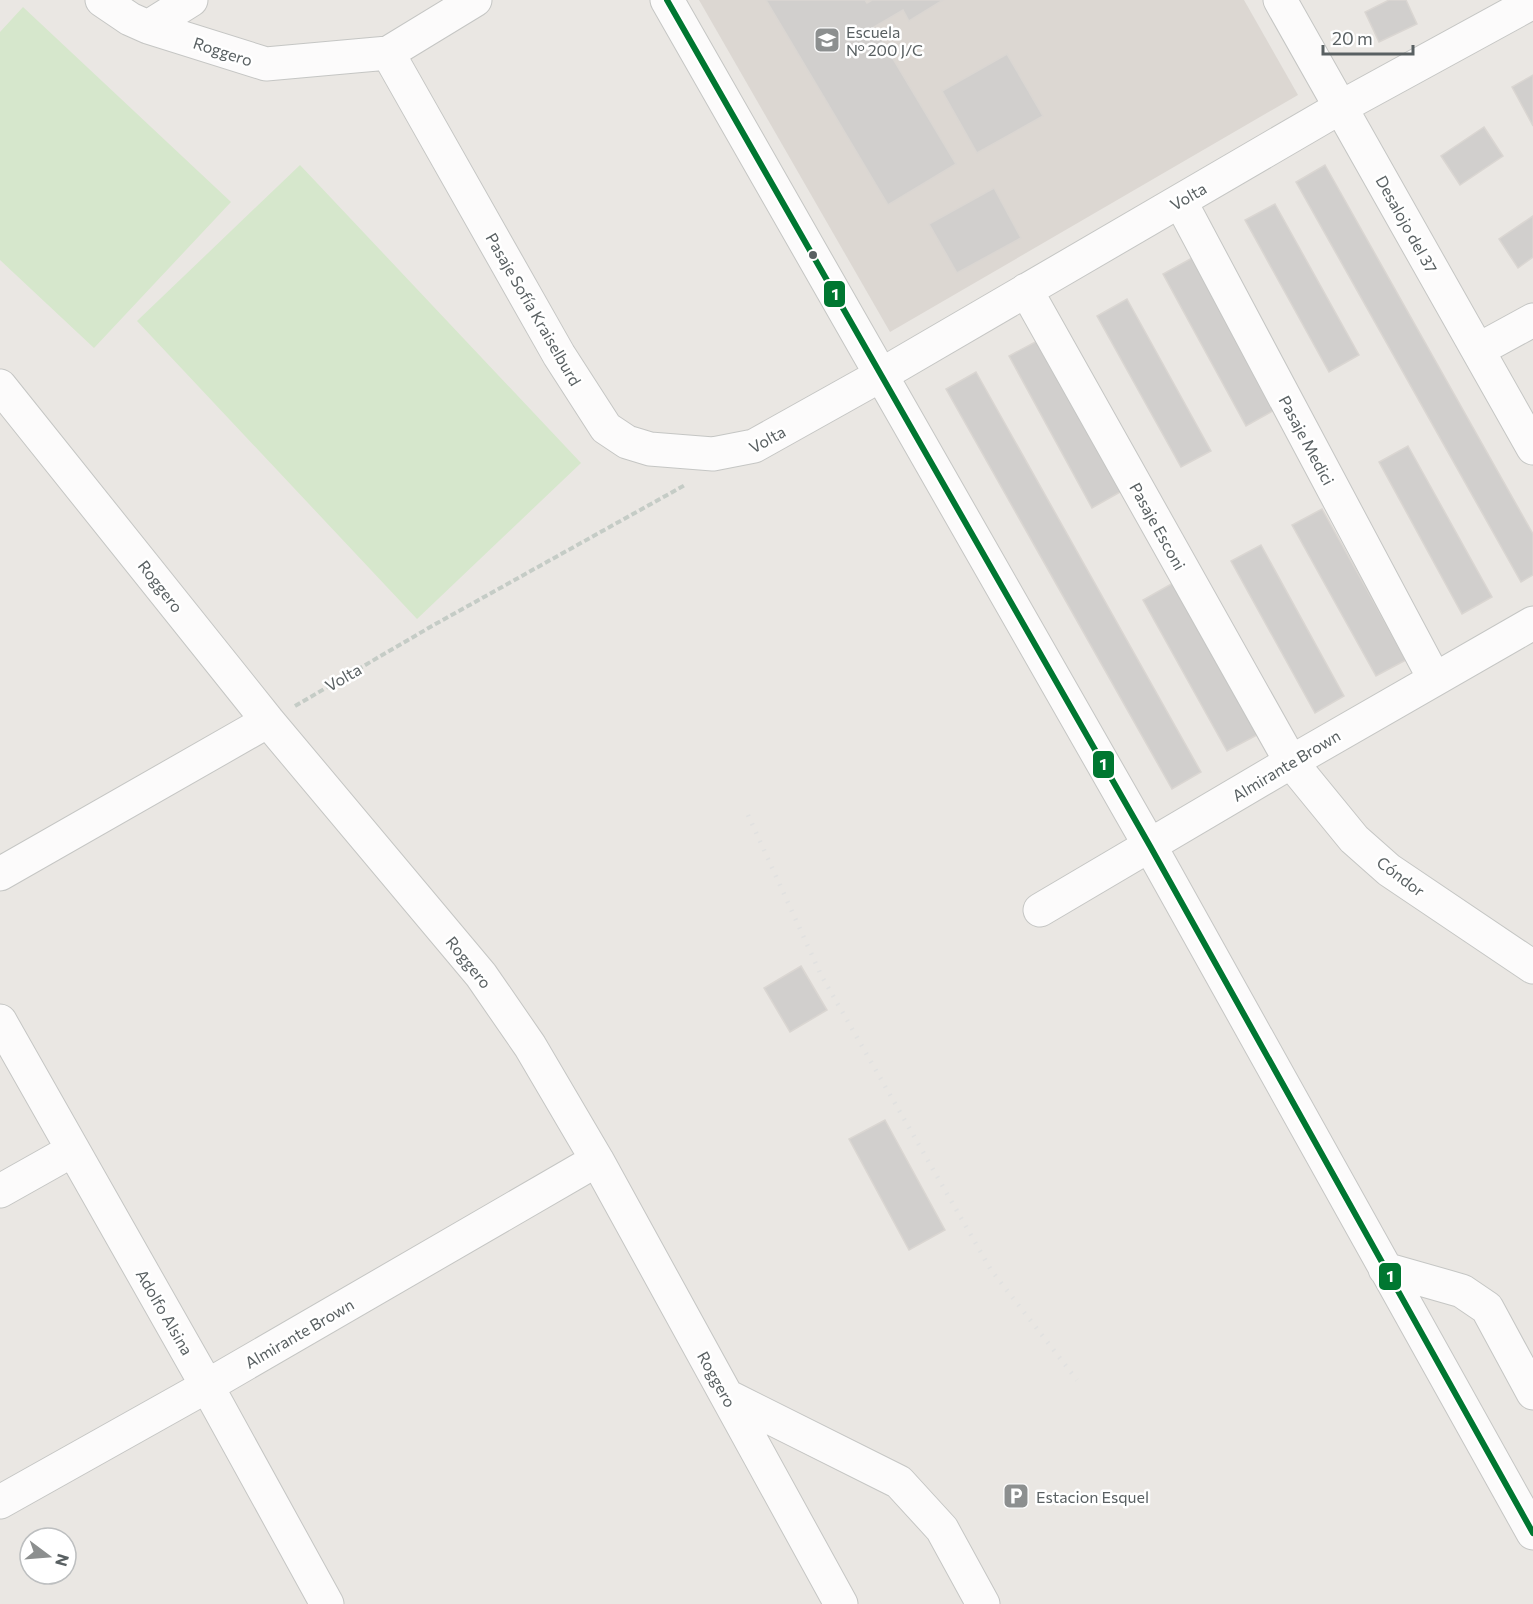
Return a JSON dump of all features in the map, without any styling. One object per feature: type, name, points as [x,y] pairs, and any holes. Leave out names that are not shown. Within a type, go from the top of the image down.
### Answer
[{"type":"street","name":"Roggero","points":[[102,0],[122,15],[148,27],[266,64],[388,53]]},
{"type":"street","points":[[148,27],[191,0]]},
{"type":"street","points":[[388,53],[475,0]]},
{"type":"street","points":[[667,0],[1150,846],[1533,1533]]},
{"type":"street","name":"Desalojo del 37","points":[[1280,0],[1533,448]]},
{"type":"street","name":"Volta","points":[[754,446],[881,375],[1341,107],[1533,2]]},
{"type":"street","name":"Pasaje Sofía Kraiselburd","points":[[388,53],[559,355],[606,428],[627,442],[650,449],[713,454],[754,446]]},
{"type":"street","name":"Pasaje Medici","points":[[1180,201],[1434,678]]},
{"type":"street","name":"Pasaje Esconi","points":[[1026,290],[1291,762]]},
{"type":"street","points":[[1478,350],[1533,320]]},
{"type":"street","name":"Roggero","points":[[0,386],[268,721],[481,975],[531,1046],[597,1160],[841,1604]]},
{"type":"street","name":"Almirante Brown","points":[[1040,910],[1434,678],[1533,623]]},
{"type":"street","points":[[0,874],[268,721]]},
{"type":"street","name":"Cóndor","points":[[1291,762],[1354,839],[1389,870],[1533,967]]},
{"type":"street","name":"Adolfo Alsina","points":[[0,1021],[207,1386],[327,1604]]},
{"type":"street","points":[[0,1191],[74,1150]]},
{"type":"street","name":"Almirante Brown","points":[[0,1502],[207,1386],[597,1160]]},
{"type":"street","points":[[1385,1269],[1462,1291],[1487,1308],[1533,1393]]},
{"type":"street","points":[[727,1396],[899,1482],[942,1529],[983,1604]]},
{"type":"path","name":"Volta","points":[[268,721],[432,626],[692,481]]},
{"type":"shaded area","points":[[699,0],[1244,0],[1298,95],[890,332]]},
{"type":"green space","points":[[23,7],[231,202],[94,348],[0,260],[0,32]]},
{"type":"green space","points":[[300,165],[581,463],[417,619],[137,321]]},
{"type":"building","points":[[766,0],[865,0],[867,3],[872,0],[943,0],[909,21],[903,10],[874,27],[956,164],[888,205]]},
{"type":"building","points":[[1389,0],[1406,0],[1417,24],[1379,42],[1365,12]]},
{"type":"building","points":[[1007,54],[1043,116],[977,153],[942,91]]},
{"type":"building","points":[[1533,75],[1533,126],[1512,87]]},
{"type":"building","points":[[1484,127],[1503,156],[1460,185],[1441,156]]},
{"type":"building","points":[[1325,165],[1533,534],[1533,575],[1521,582],[1296,182]]},
{"type":"building","points":[[994,188],[1021,238],[957,273],[929,224]]},
{"type":"building","points":[[1275,204],[1359,355],[1329,372],[1245,220]]},
{"type":"building","points":[[1533,216],[1533,257],[1518,268],[1499,239]]},
{"type":"building","points":[[1192,258],[1276,409],[1246,426],[1163,274]]},
{"type":"building","points":[[1127,299],[1211,451],[1181,467],[1097,316]]},
{"type":"building","points":[[1039,340],[1122,491],[1092,508],[1009,356]]},
{"type":"building","points":[[976,372],[1201,772],[1172,789],[946,389]]},
{"type":"building","points":[[1408,446],[1492,597],[1462,614],[1379,462]]},
{"type":"building","points":[[1322,509],[1406,660],[1376,676],[1292,525]]},
{"type":"building","points":[[1261,545],[1344,696],[1315,713],[1231,561]]},
{"type":"building","points":[[1173,583],[1257,735],[1227,751],[1143,600]]},
{"type":"building","points":[[801,966],[827,1010],[790,1032],[764,988]]},
{"type":"building","points":[[885,1120],[945,1230],[909,1250],[849,1139]]},
{"type":"railway","points":[[748,815],[821,975],[991,1270],[1077,1380]]},
{"type":"transit line","name":"1","points":[[667,0],[1150,846],[1533,1533]]},
{"type":"place","name":"Escuela Nº 200 J/C","points":[[827,40]]},
{"type":"place","name":"Estacion Esquel","points":[[1016,1496]]}]
